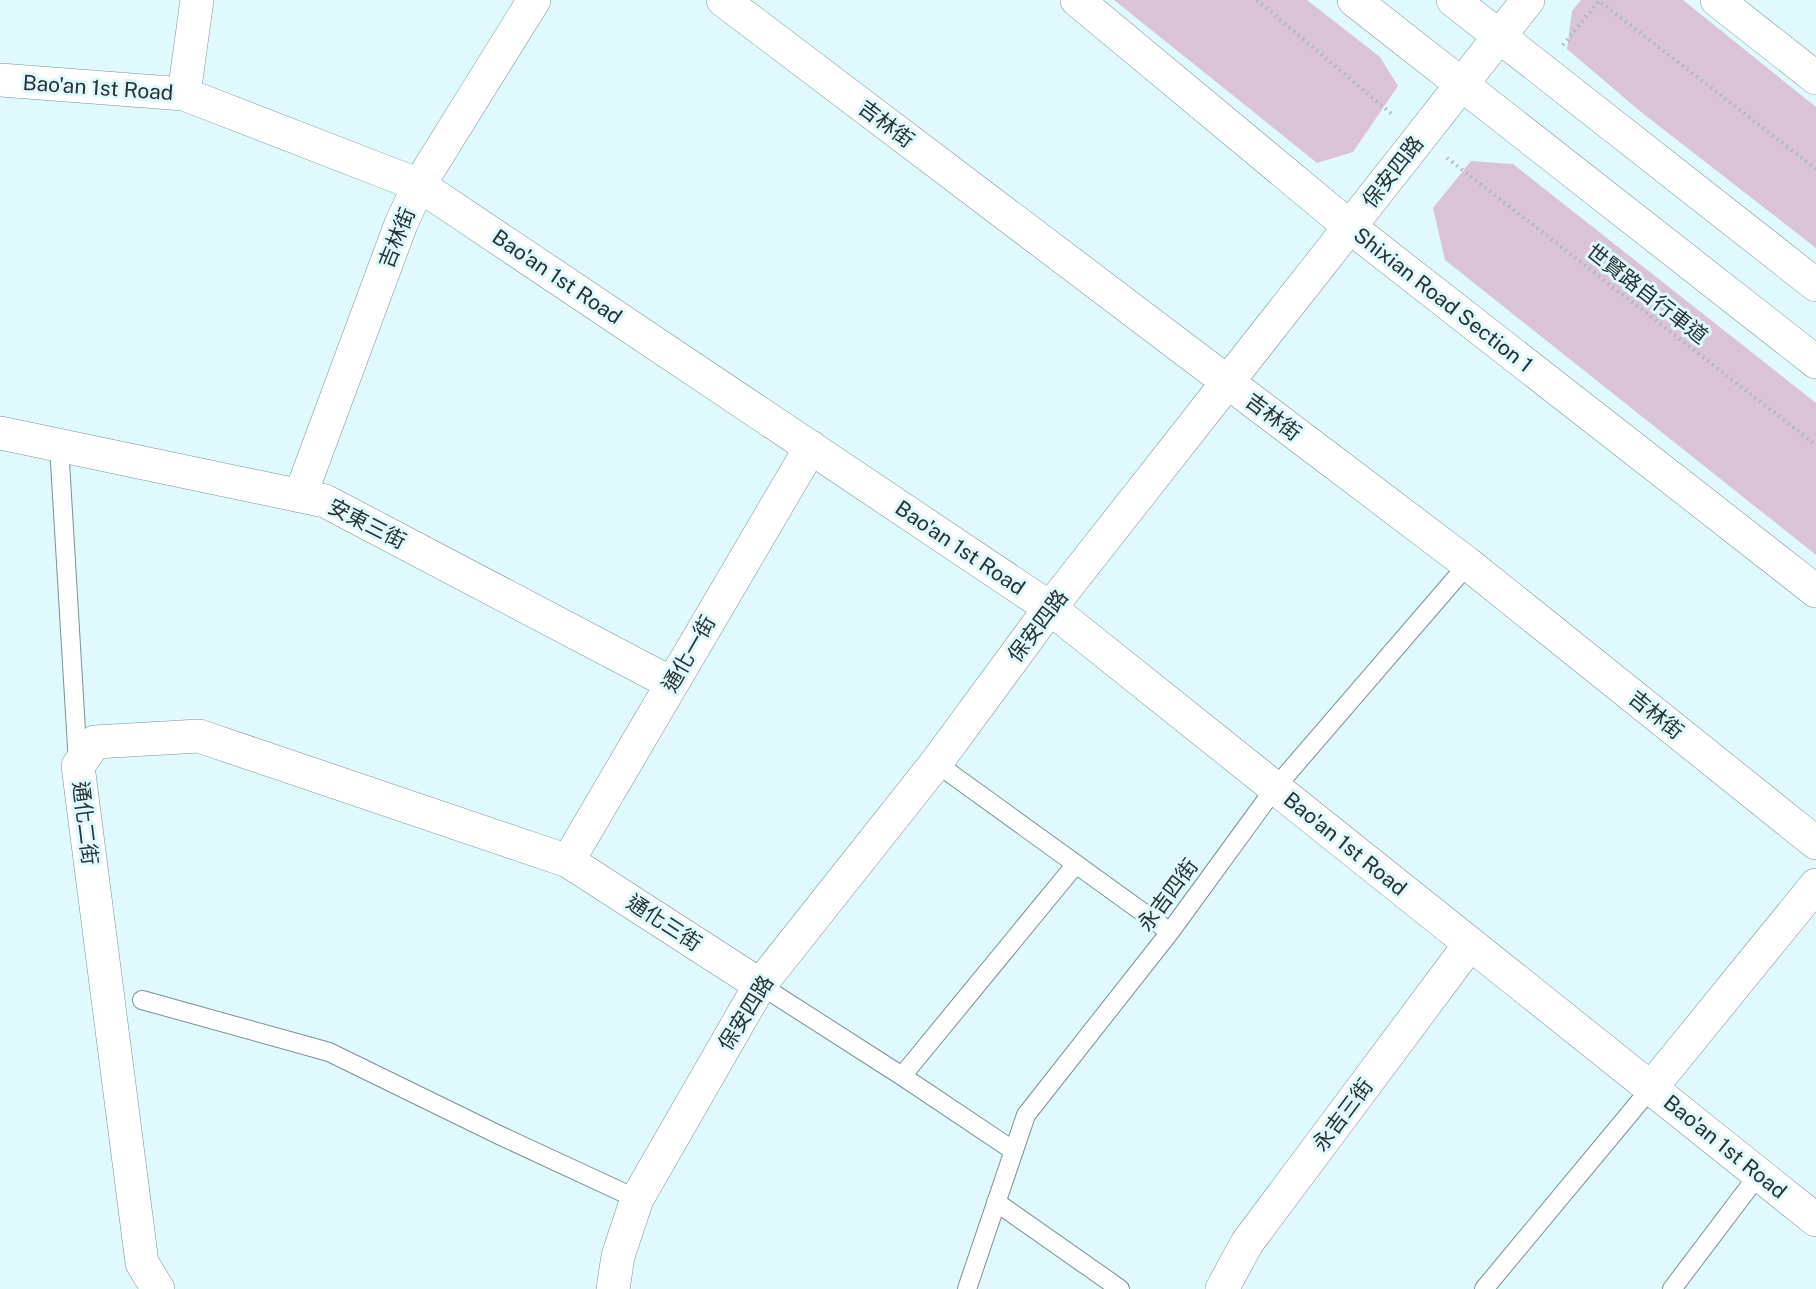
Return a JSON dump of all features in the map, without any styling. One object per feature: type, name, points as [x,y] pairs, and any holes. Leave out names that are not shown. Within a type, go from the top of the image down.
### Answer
[{"type":"street","points":[[183,94],[197,0]]},
{"type":"street","name":"吉林街","points":[[300,496],[401,224],[419,185],[534,0]]},
{"type":"street","name":"吉林街","points":[[723,0],[1468,564],[1816,843]]},
{"type":"street","name":"Shixian Road Section 1","points":[[1077,0],[1350,227],[1816,591]]},
{"type":"street","points":[[1354,0],[1816,362]]},
{"type":"street","points":[[1453,0],[1816,285]]},
{"type":"street","name":"保安四路","points":[[613,1289],[618,1256],[637,1199],[760,985],[936,763],[1050,608],[1528,0]]},
{"type":"street","points":[[1717,0],[1816,78]]},
{"type":"street","name":"Bao'an 1st Road","points":[[0,80],[183,94],[419,185],[1050,608],[1816,1220]]},
{"type":"street","name":"安東三街","points":[[0,433],[325,501],[672,683]]},
{"type":"street","name":"通化一街","points":[[568,861],[811,447]]},
{"type":"street","name":"通化二街","points":[[158,1289],[142,1263],[78,766],[95,742],[199,736],[568,861]]},
{"type":"street","name":"通化三街","points":[[568,861],[760,985]]},
{"type":"street","points":[[1651,1088],[1816,885]]},
{"type":"street","name":"永吉三街","points":[[1222,1289],[1247,1243],[1470,944]]},
{"type":"lane","points":[[59,445],[78,766]]},
{"type":"lane","name":"永吉四街","points":[[967,1289],[1026,1115],[1170,932],[1275,788],[1468,564]]},
{"type":"lane","points":[[936,763],[1170,932]]},
{"type":"lane","points":[[902,1076],[1076,864]]},
{"type":"lane","points":[[760,985],[1014,1151]]},
{"type":"lane","points":[[142,1000],[329,1052],[637,1199]]},
{"type":"lane","points":[[1484,1289],[1651,1088]]},
{"type":"lane","points":[[1672,1289],[1759,1174]]},
{"type":"lane","points":[[996,1202],[1120,1289]]},
{"type":"path","points":[[1257,0],[1382,106]]},
{"type":"path","points":[[1559,50],[1599,1],[1816,169]]},
{"type":"path","name":"世賢路自行車道","points":[[1459,167],[1816,445]]},
{"type":"shaded area","points":[[1114,0],[1307,0],[1380,57],[1398,86],[1353,152],[1317,163]]},
{"type":"shaded area","points":[[1581,0],[1683,0],[1816,107],[1816,248],[1641,112],[1567,49],[1572,11]]},
{"type":"shaded area","points":[[1471,161],[1513,164],[1816,403],[1816,555],[1445,260],[1433,208]]}]
